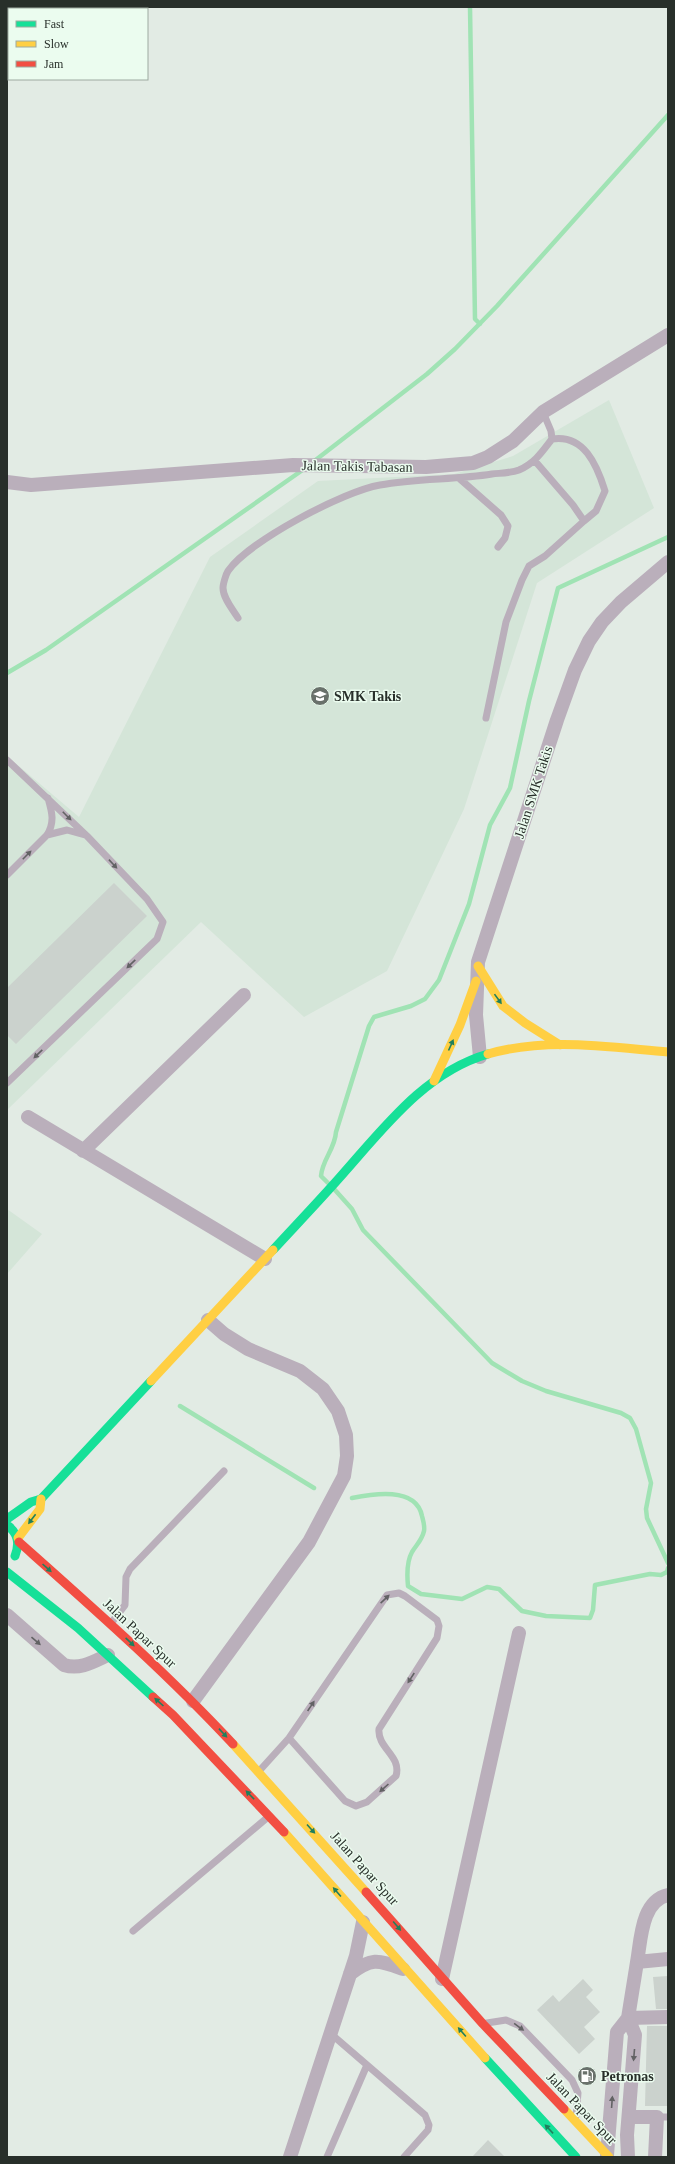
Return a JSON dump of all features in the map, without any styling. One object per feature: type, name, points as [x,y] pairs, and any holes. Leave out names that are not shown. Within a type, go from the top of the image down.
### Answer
[{"type":"main road","points":[[478,966],[503,1006],[525,1024],[561,1045]]},
{"type":"main road","points":[[434,1081],[460,1025],[476,981]]},
{"type":"main road","points":[[7,1519],[31,1502],[41,1498],[319,1201],[404,1106],[434,1081],[480,1057],[518,1047],[561,1045],[668,1052]]},
{"type":"main road","points":[[7,1564],[16,1555],[18,1540],[40,1508],[41,1498]]},
{"type":"main road","name":"Jalan Papar Spur","points":[[7,1525],[14,1531],[18,1540],[193,1701],[259,1771],[442,1979],[607,2156]]},
{"type":"main road","points":[[7,1572],[78,1628],[173,1715],[270,1816],[362,1922],[576,2157]]},
{"type":"street","name":"Jalan Takis Tabasan","points":[[7,482],[31,485],[293,465],[426,467],[473,463],[488,457],[513,441],[543,412],[668,335]]},
{"type":"street","name":"Jalan SMK Takis","points":[[480,1057],[476,1015],[476,981],[478,966],[486,935],[575,670],[589,641],[602,622],[621,602],[668,562]]},
{"type":"street","points":[[83,1150],[244,995]]},
{"type":"street","points":[[28,1118],[264,1260]]},
{"type":"street","points":[[193,1701],[309,1542],[344,1476],[347,1456],[346,1435],[338,1411],[323,1389],[300,1371],[248,1349],[224,1334],[208,1320]]},
{"type":"street","points":[[7,1615],[64,1664],[72,1668],[81,1667],[108,1655]]},
{"type":"street","points":[[442,1979],[519,1633]]},
{"type":"street","points":[[607,2156],[617,2032],[628,2018],[646,1918],[650,1908],[658,1899],[668,1895]]},
{"type":"street","points":[[290,2157],[350,1974],[359,1944],[362,1922]]},
{"type":"street","points":[[637,1962],[668,1959]]},
{"type":"street","points":[[350,1974],[366,1963],[376,1961],[407,1971]]},
{"type":"street","points":[[628,2018],[668,2017]]},
{"type":"street","points":[[628,2018],[635,2035],[629,2117],[628,2157]]},
{"type":"street","points":[[629,2117],[663,2117],[655,2157]]},
{"type":"lane","points":[[238,618],[228,602],[223,589],[228,571],[245,555],[272,536],[331,501],[379,485],[421,480],[460,479],[518,470],[535,461],[552,439],[551,431],[543,412]]},
{"type":"lane","points":[[486,718],[506,622],[522,580],[530,566],[545,556],[596,510],[605,491],[600,473],[589,453],[563,438],[552,439]]},
{"type":"lane","points":[[535,461],[574,504],[584,521]]},
{"type":"lane","points":[[460,479],[501,515],[508,526],[505,538],[498,547]]},
{"type":"lane","points":[[7,760],[47,796],[87,836],[163,922],[160,934],[7,1083]]},
{"type":"lane","points":[[7,875],[47,835],[51,829],[53,817],[47,796]]},
{"type":"lane","points":[[47,835],[67,830],[87,836]]},
{"type":"lane","points":[[111,1624],[125,1605],[126,1577],[130,1569],[224,1471]]},
{"type":"lane","points":[[259,1771],[289,1738],[387,1595],[399,1593],[437,1620],[439,1626],[437,1638],[379,1729],[380,1739],[397,1764],[396,1776],[368,1802],[356,1806],[345,1801],[289,1738]]},
{"type":"lane","points":[[133,1931],[270,1816]]},
{"type":"lane","points":[[483,2024],[506,2020],[520,2026],[572,2080],[578,2093],[576,2110],[577,2124]]},
{"type":"lane","points":[[330,2033],[428,2120],[428,2130],[404,2157]]},
{"type":"lane","points":[[327,2157],[367,2065]]},
{"type":"shaded area","name":"SMK Takis","points":[[609,400],[654,508],[537,583],[464,809],[387,971],[304,1017],[201,922],[7,1110],[7,756],[79,817],[210,557],[318,481],[454,474],[513,456]]},
{"type":"shaded area","points":[[7,1209],[42,1234],[7,1274]]},
{"type":"building","points":[[114,883],[147,916],[16,1044],[7,1035],[7,988]]},
{"type":"building","points":[[668,1976],[668,2009],[656,2009],[653,1977]]},
{"type":"building","points":[[583,1979],[593,1990],[586,1997],[600,2012],[584,2027],[595,2039],[579,2054],[537,2010],[553,1995],[559,2002]]},
{"type":"building","points":[[647,2026],[668,2026],[668,2106],[645,2106]]},
{"type":"building","points":[[488,2140],[505,2157],[472,2157]]},
{"type":"waterway","points":[[470,7],[475,319],[480,324]]},
{"type":"waterway","points":[[313,462],[427,374],[455,349],[497,306],[668,115]]},
{"type":"waterway","points":[[7,673],[46,650],[304,469]]},
{"type":"waterway","points":[[328,1183],[321,1176],[322,1170],[335,1138],[369,1026],[374,1017],[411,1006],[425,999],[439,980],[469,904],[490,825],[510,788],[529,701],[558,588],[668,537]]},
{"type":"waterway","points":[[335,1190],[352,1209],[363,1230],[492,1363],[522,1381],[546,1391],[621,1413],[630,1418],[636,1429],[651,1483],[646,1509],[647,1518],[668,1563]]},
{"type":"waterway","points":[[180,1406],[314,1488]]},
{"type":"waterway","points":[[352,1498],[392,1494],[411,1500],[418,1506],[422,1516],[424,1531],[421,1539],[410,1556],[408,1564],[408,1586],[421,1594],[462,1599],[487,1587],[499,1589],[522,1611],[546,1616],[590,1618],[593,1610],[595,1585],[650,1574],[661,1575],[667,1572],[668,1568]]},
{"type":"traffic: fast","points":[[273,1250],[389,1121],[407,1104],[444,1074],[465,1062],[488,1054]]},
{"type":"traffic: fast","points":[[7,1519],[31,1502],[41,1499],[151,1381]]},
{"type":"traffic: fast","points":[[7,1525],[16,1535],[18,1543],[15,1556]]},
{"type":"traffic: fast","points":[[7,1572],[78,1628],[153,1697]]},
{"type":"traffic: fast","points":[[485,2058],[576,2157]]},
{"type":"traffic: slow","points":[[478,966],[503,1006],[525,1023],[560,1045]]},
{"type":"traffic: slow","points":[[434,1081],[460,1025],[476,981]]},
{"type":"traffic: slow","points":[[488,1054],[510,1049],[555,1045],[600,1046],[668,1052]]},
{"type":"traffic: slow","points":[[151,1381],[273,1250]]},
{"type":"traffic: slow","points":[[18,1538],[40,1509],[41,1499]]},
{"type":"traffic: slow","points":[[233,1744],[366,1892]]},
{"type":"traffic: slow","points":[[284,1832],[485,2058]]},
{"type":"traffic: slow","points":[[564,2109],[609,2157]]},
{"type":"traffic: jam","points":[[19,1542],[101,1615],[182,1691],[233,1744]]},
{"type":"traffic: jam","points":[[153,1697],[173,1715],[284,1832]]},
{"type":"traffic: jam","points":[[366,1892],[483,2024],[564,2109]]},
{"type":"place","name":"SMK Takis","points":[[320,696]]},
{"type":"place","name":"Petronas","points":[[587,2076]]}]
